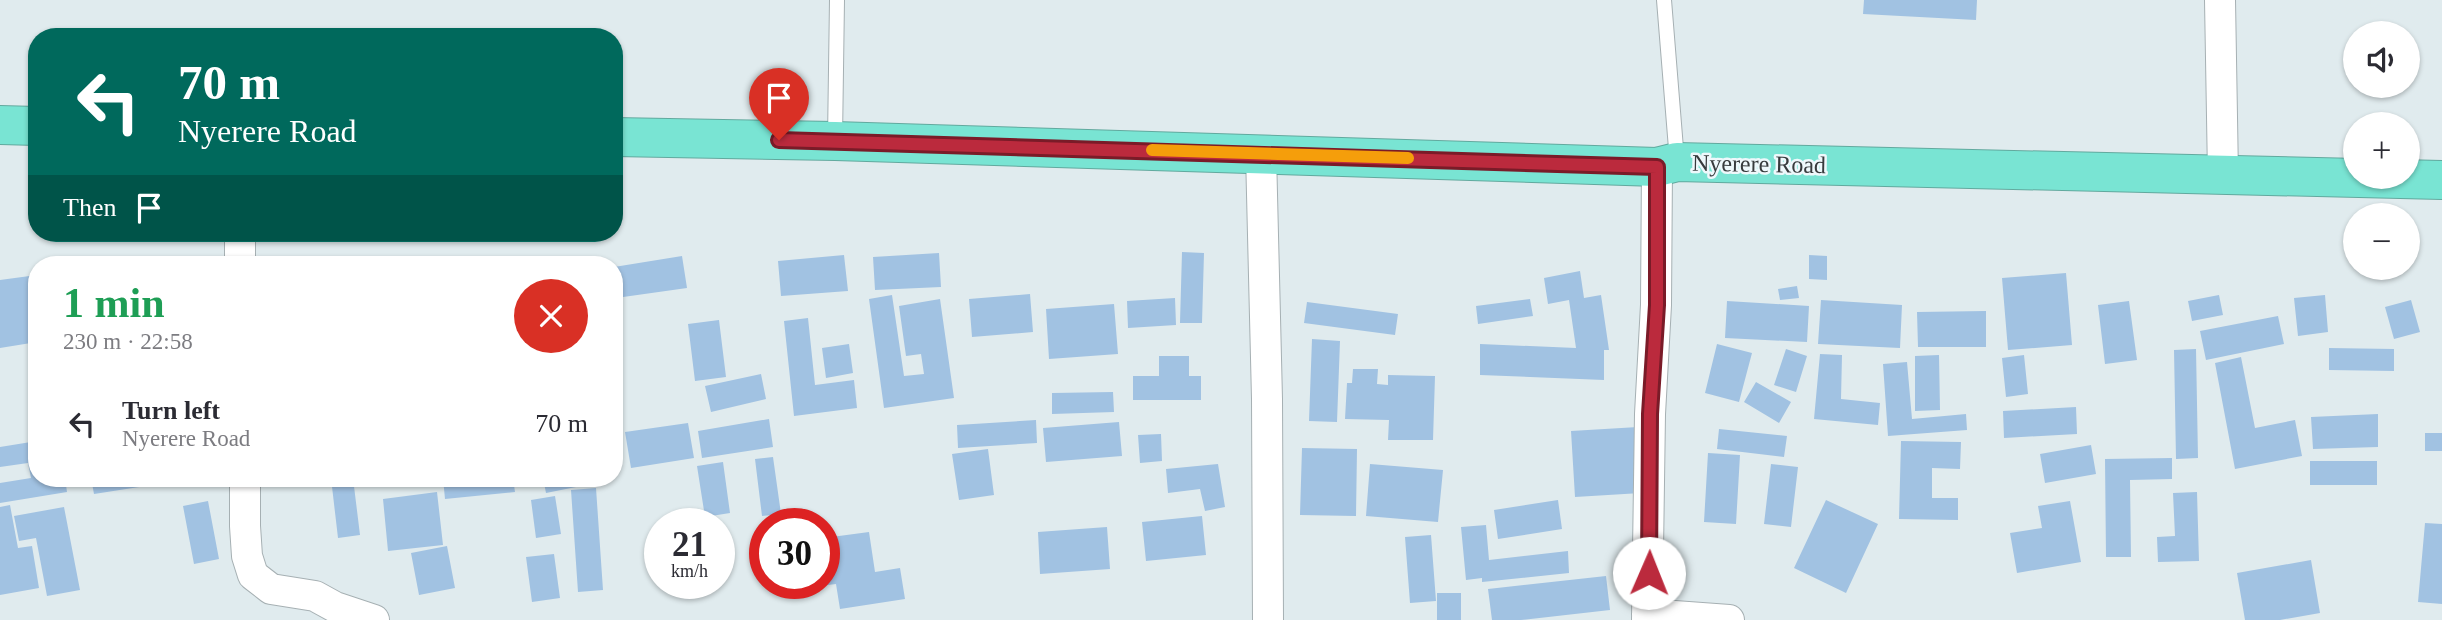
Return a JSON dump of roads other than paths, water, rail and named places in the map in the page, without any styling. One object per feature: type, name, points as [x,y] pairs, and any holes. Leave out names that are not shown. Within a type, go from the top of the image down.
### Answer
[{"type":"highway","points":[[0,125],[28,126]]},
{"type":"highway","name":"Nyerere Road","points":[[623,137],[1667,165],[2442,180]]},
{"type":"street","points":[[2220,0],[2223,176]]},
{"type":"street","points":[[1261,153],[1267,399],[1268,620]]},
{"type":"street","points":[[1667,165],[1650,414],[1647,617],[1729,620]]},
{"type":"street","points":[[244,487],[247,556],[253,575],[271,589],[315,596],[335,607],[374,620]]},
{"type":"lane","points":[[835,141],[837,0]]},
{"type":"lane","points":[[1664,0],[1667,165]]}]
